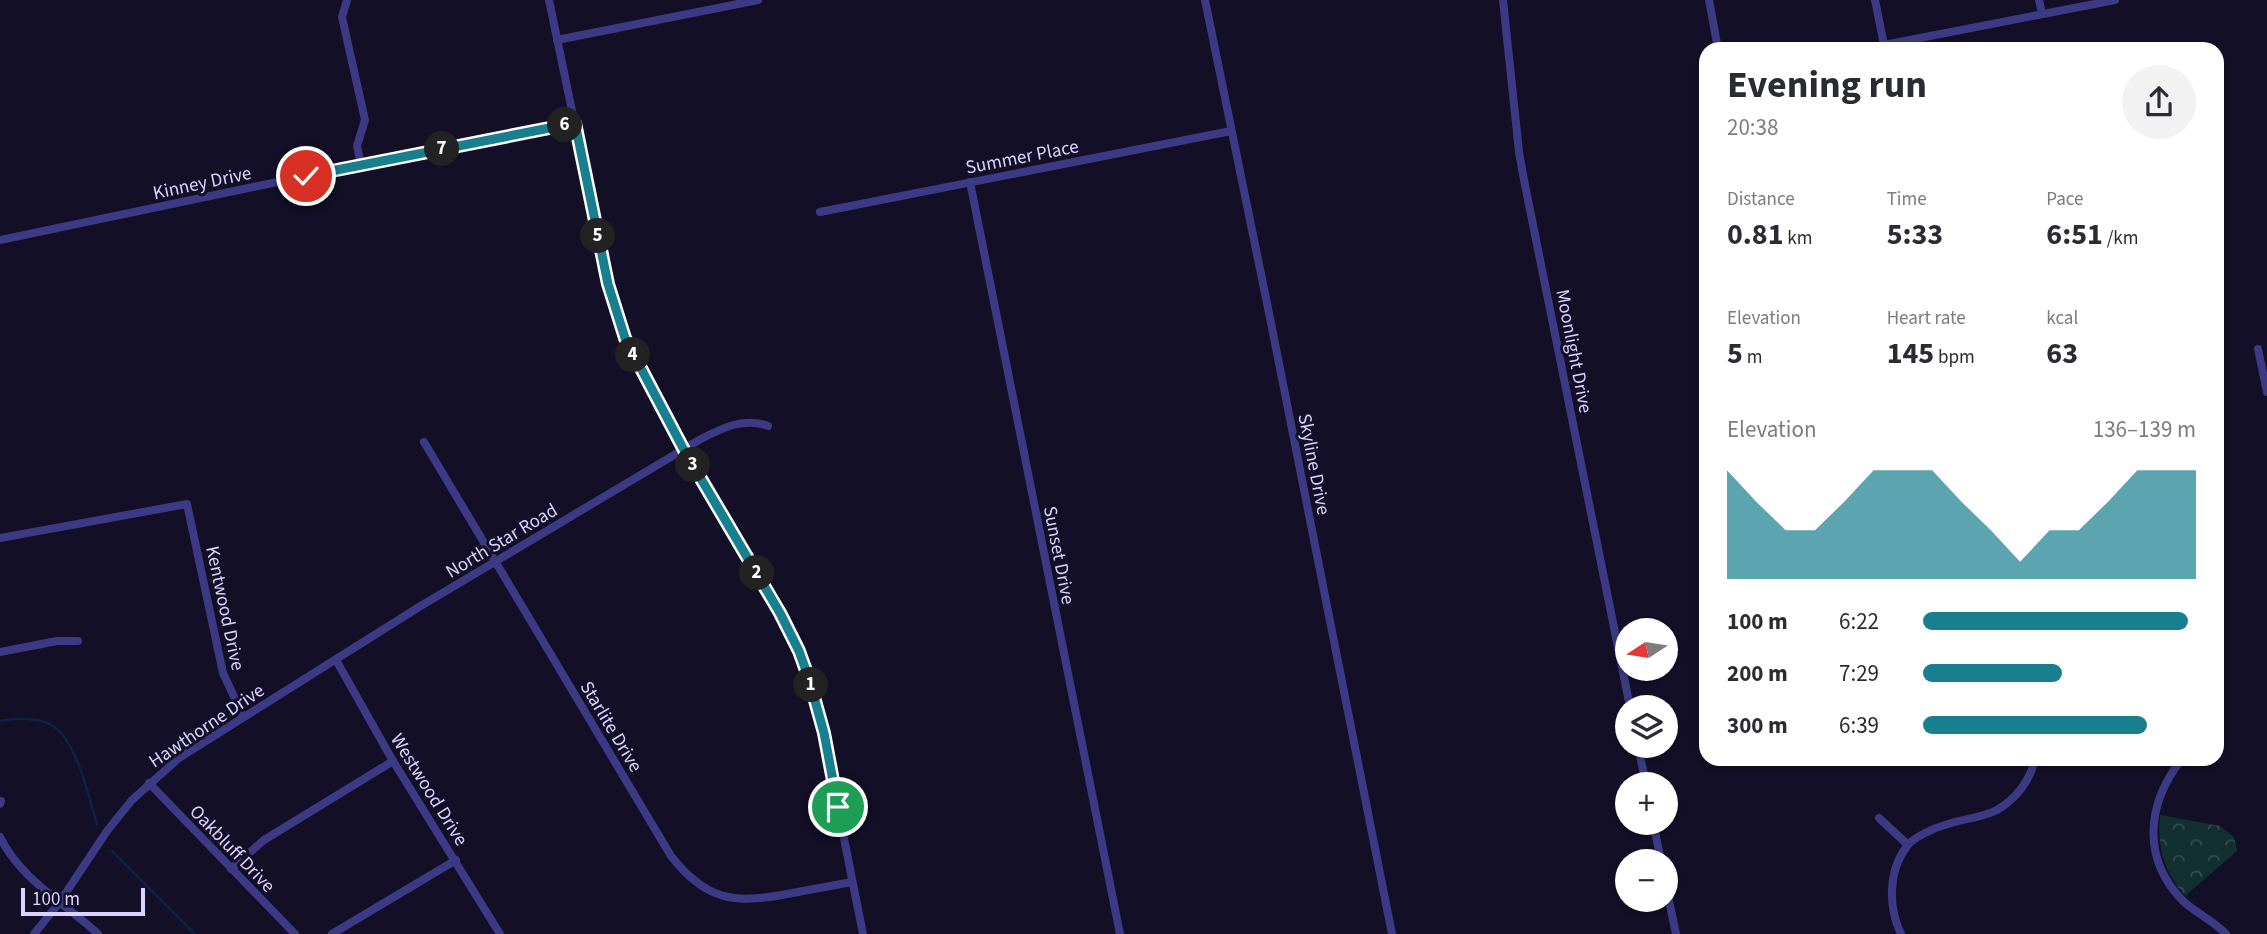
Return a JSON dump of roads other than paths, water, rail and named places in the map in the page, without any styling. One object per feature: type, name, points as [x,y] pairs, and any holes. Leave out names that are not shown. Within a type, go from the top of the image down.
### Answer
[{"type":"street","points":[[347,0],[342,17],[365,120],[357,146],[361,165]]},
{"type":"street","points":[[549,0],[608,284],[619,323],[642,373],[684,450],[776,606],[799,651],[824,733],[863,934]]},
{"type":"street","points":[[557,40],[758,0]]},
{"type":"street","name":"Skyline Drive","points":[[1205,0],[1392,934]]},
{"type":"street","name":"Moonlight Drive","points":[[1503,0],[1521,161],[1628,695]]},
{"type":"street","points":[[1709,0],[1717,42]]},
{"type":"street","points":[[1875,0],[1883,42]]},
{"type":"street","points":[[2039,0],[2042,14]]},
{"type":"street","points":[[1899,42],[2115,0]]},
{"type":"street","name":"Kinney Drive","points":[[0,240],[575,123]]},
{"type":"street","name":"Summer Place","points":[[820,212],[1231,131]]},
{"type":"street","name":"Sunset Drive","points":[[970,182],[1120,934]]},
{"type":"street","points":[[2258,349],[2267,391]]},
{"type":"street","name":"North Star Road","points":[[336,660],[495,561],[716,431],[751,421],[768,426]]},
{"type":"street","name":"Starlite Drive","points":[[424,442],[671,856],[683,871],[709,890],[722,896],[745,900],[852,882]]},
{"type":"street","name":"Kentwood Drive","points":[[0,538],[187,503],[223,673],[243,716]]},
{"type":"street","points":[[0,652],[57,641],[78,641]]},
{"type":"street","name":"Hawthorne Drive","points":[[34,934],[59,903],[107,831],[149,783],[179,758],[336,660]]},
{"type":"street","name":"Westwood Drive","points":[[336,660],[393,761],[500,934]]},
{"type":"street","points":[[231,869],[264,840],[393,761]]},
{"type":"street","points":[[1901,934],[1892,902],[1893,882],[1896,866],[1908,845],[1941,825],[1993,812],[2021,790],[2033,766]]},
{"type":"street","points":[[2176,766],[2161,793],[2153,818],[2154,842],[2162,872],[2173,890],[2225,934]]},
{"type":"street","name":"Oakbluff Drive","points":[[149,783],[295,934]]},
{"type":"street","points":[[1879,818],[1908,845]]},
{"type":"street","points":[[0,838],[22,869],[98,934]]},
{"type":"street","points":[[332,934],[456,860]]},
{"type":"street","points":[[1671,912],[1676,934]]},
{"type":"waterway","points":[[0,721],[41,721],[61,733],[81,771],[97,824]]},
{"type":"waterway","points":[[112,851],[195,934]]}]
